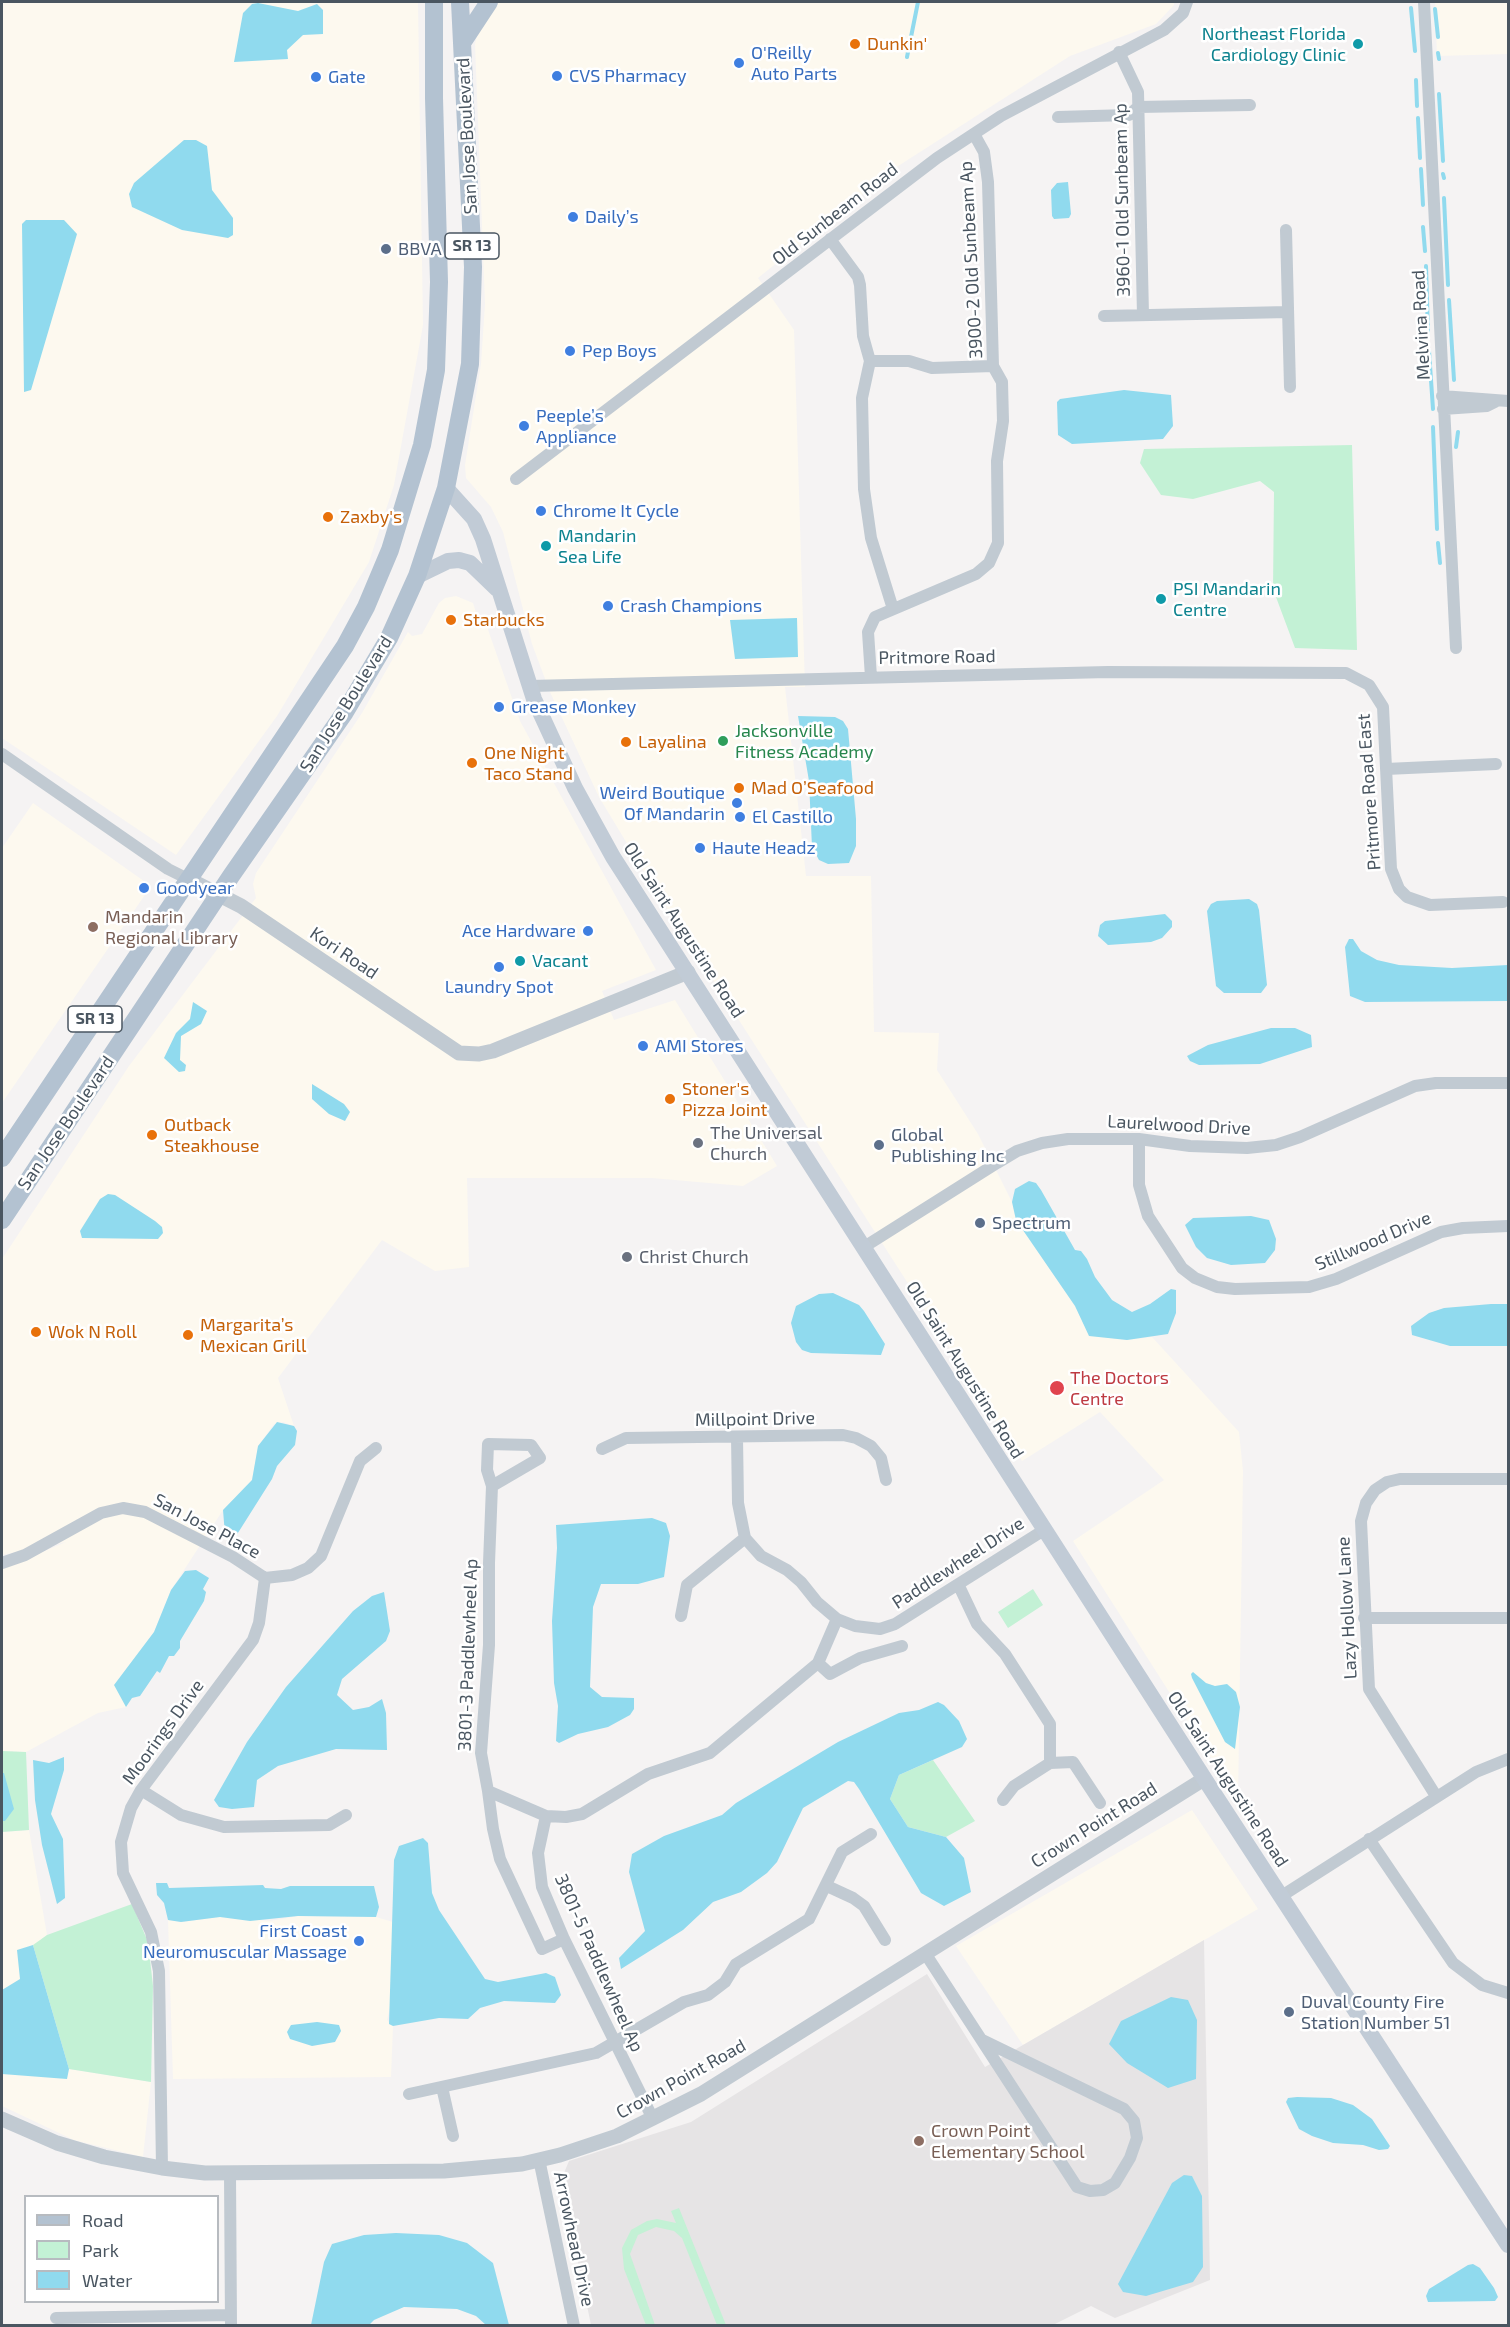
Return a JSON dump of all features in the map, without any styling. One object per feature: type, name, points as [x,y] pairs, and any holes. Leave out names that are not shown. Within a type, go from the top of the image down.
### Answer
[{"type":"main road","name":"San Jose Boulevard","points":[[2,1158],[345,646],[366,607],[390,550],[422,445],[433,393],[438,344],[439,265],[434,98],[434,2]]},
{"type":"main road","name":"San Jose Boulevard","points":[[2,1220],[350,703],[389,638],[417,576],[446,488],[466,393],[473,310],[473,259],[460,2]]},
{"type":"main road","points":[[462,43],[489,2]]},
{"type":"main road","name":"Old Saint Augustine Road","points":[[446,488],[474,519],[530,686],[575,788],[604,841],[1280,1897],[1509,2245]]},
{"type":"main road","points":[[417,576],[448,561],[459,560],[470,563],[498,590]]},
{"type":"street","name":"Old Sunbeam Road","points":[[516,479],[937,158],[1010,111],[1170,26],[1183,13],[1188,2]]},
{"type":"street","name":"Melvina Road","points":[[1424,2],[1456,648]]},
{"type":"street","name":"3960-1 Old Sunbeam Ap","points":[[1119,52],[1138,92],[1143,315]]},
{"type":"street","points":[[1059,117],[1129,116],[1138,107],[1250,105]]},
{"type":"street","name":"3900-2 Old Sunbeam Ap","points":[[871,677],[870,623],[875,617],[962,580],[989,563],[998,543],[997,461],[1003,421],[1002,382],[993,366],[988,182],[984,152],[974,134]]},
{"type":"street","points":[[1286,230],[1290,387]]},
{"type":"street","points":[[830,239],[858,277],[863,336],[870,361],[862,398],[864,489],[871,538],[893,609]]},
{"type":"street","points":[[1104,316],[1288,312]]},
{"type":"street","points":[[870,361],[909,361],[932,368],[993,366]]},
{"type":"street","points":[[1442,396],[1484,398],[1495,402]]},
{"type":"street","points":[[1443,409],[1487,406],[1495,402],[1509,401]]},
{"type":"street","name":"Pritmore Road","points":[[530,686],[1108,672],[1346,673]]},
{"type":"street","name":"Pritmore Road East","points":[[1346,673],[1369,685],[1383,707],[1391,869],[1399,889],[1407,897],[1430,905],[1503,902]]},
{"type":"street","name":"Kori Road","points":[[2,754],[168,869],[241,906],[450,1048],[469,1055],[494,1051],[688,972]]},
{"type":"street","points":[[1386,768],[1496,764]]},
{"type":"street","name":"Laurelwood Drive","points":[[864,1247],[1017,1151],[1068,1139],[1139,1139],[1190,1146],[1247,1148],[1276,1145],[1300,1137],[1415,1086],[1436,1083],[1509,1083]]},
{"type":"street","name":"Stillwood Drive","points":[[1139,1139],[1139,1185],[1148,1216],[1182,1268],[1195,1278],[1217,1287],[1235,1289],[1309,1287],[1336,1279],[1441,1232],[1462,1228],[1509,1226]]},
{"type":"street","name":"Millpoint Drive","points":[[602,1449],[626,1438],[843,1435],[856,1438],[871,1446],[881,1458],[886,1480]]},
{"type":"street","points":[[681,1616],[687,1585],[745,1538],[738,1503],[737,1437]]},
{"type":"street","name":"3801-3 Paddlewheel Ap","points":[[492,1486],[540,1458],[531,1444],[488,1444],[487,1470],[492,1486],[489,1645],[481,1753],[493,1829],[501,1859],[542,1949],[564,1939]]},
{"type":"street","points":[[265,1578],[292,1575],[308,1568],[321,1556],[360,1461],[376,1448]]},
{"type":"street","name":"Lazy Hollow Lane","points":[[1437,1796],[1369,1689],[1361,1521],[1370,1496],[1387,1482],[1400,1479],[1509,1479]]},
{"type":"street","name":"San Jose Place","points":[[2,1563],[25,1555],[101,1513],[123,1508],[145,1512],[233,1557],[265,1578]]},
{"type":"street","name":"Paddlewheel Drive","points":[[745,1538],[761,1556],[787,1570],[801,1582],[817,1602],[837,1619],[868,1628],[888,1627],[959,1586],[1044,1530]]},
{"type":"street","name":"Moorings Drive","points":[[162,2168],[157,1952],[151,1932],[129,1889],[121,1858],[124,1826],[141,1790],[253,1640],[259,1623],[265,1578]]},
{"type":"street","points":[[959,1586],[977,1624],[1005,1654],[1050,1724],[1050,1763]]},
{"type":"street","points":[[1364,1618],[1509,1618]]},
{"type":"street","points":[[488,1791],[546,1816],[566,1817],[582,1814],[648,1774],[710,1753],[818,1663],[837,1619]]},
{"type":"street","points":[[818,1663],[830,1674],[860,1658],[902,1646]]},
{"type":"street","points":[[1280,1897],[1476,1772],[1509,1759]]},
{"type":"street","points":[[1003,1800],[1014,1786],[1050,1763],[1073,1762],[1100,1803]]},
{"type":"street","name":"Crown Point Road","points":[[2,2119],[57,2143],[104,2157],[162,2168],[230,2174],[455,2170],[498,2167],[539,2160],[609,2140],[701,2094],[1204,1779]]},
{"type":"street","points":[[141,1790],[181,1815],[224,1827],[329,1825],[346,1815]]},
{"type":"street","name":"3801-5 Paddlewheel Ap","points":[[546,1816],[538,1853],[542,1887],[564,1939],[653,2119]]},
{"type":"street","points":[[409,2094],[596,2054],[684,2002],[708,1995],[725,1982],[736,1964],[809,1919],[842,1852],[871,1834]]},
{"type":"street","points":[[1369,1839],[1453,1963],[1482,1985],[1509,1993]]},
{"type":"street","points":[[826,1886],[853,1898],[864,1906],[885,1940]]},
{"type":"street","points":[[925,1953],[1077,2187],[1090,2191],[1103,2190],[1115,2183],[1130,2158],[1137,2138],[1134,2121],[1124,2109],[982,2040]]},
{"type":"street","points":[[442,2086],[453,2136]]},
{"type":"street","name":"Arrowhead Drive","points":[[539,2160],[574,2325]]},
{"type":"street","points":[[56,2318],[231,2320],[230,2174]]},
{"type":"shaded area","points":[[2,2],[418,2],[423,325],[394,485],[369,562],[277,716],[176,855],[2,738]]},
{"type":"shaded area","points":[[496,2],[1174,2],[1174,5],[1156,24],[1070,56],[895,168],[758,278],[794,330],[805,687],[785,687],[806,876],[871,876],[874,1032],[939,1033],[937,1070],[978,1134],[1012,1202],[1016,1220],[1075,1306],[1089,1335],[1127,1340],[1152,1337],[1239,1432],[1243,1471],[1238,1800],[1073,1541],[1164,1480],[1100,1412],[1022,1461],[649,880],[599,797],[550,692],[532,644],[503,532],[491,507],[466,478],[465,465],[481,364],[485,304],[475,44],[481,21]]},
{"type":"shaded area","points":[[1435,2],[1508,2],[1508,54],[1437,56]]},
{"type":"shaded area","points":[[456,596],[473,603],[481,628],[486,624],[520,721],[656,970],[602,991],[614,1020],[675,1000],[777,1166],[743,1186],[652,1178],[467,1178],[469,1267],[435,1271],[382,1240],[278,1378],[294,1426],[283,1422],[274,1424],[258,1446],[252,1480],[223,1510],[171,1590],[154,1632],[115,1684],[126,1707],[98,1713],[26,1752],[2,1751],[2,1569],[66,1542],[2,1555],[2,1259],[129,1066],[256,898],[253,884],[256,873],[362,713],[408,632],[412,636],[422,634],[439,603],[445,598]]},
{"type":"shaded area","points":[[33,803],[151,886],[2,1103],[2,848]]},
{"type":"shaded area","points":[[1192,1810],[1258,1909],[1023,2045],[956,1946]]},
{"type":"shaded area","points":[[29,1830],[47,1935],[34,1945],[69,2069],[151,2082],[143,2157],[74,2140],[2,2106],[2,1832]]},
{"type":"shaded area","points":[[298,1916],[376,1917],[393,1922],[390,2008],[387,2020],[393,2026],[391,2077],[173,2079],[168,1920],[181,1922],[220,1917],[270,1921]]},
{"type":"shaded area","name":"Crown Point Elementary School","points":[[1204,1940],[1210,2280],[1115,2318],[1091,2306],[1051,2326],[591,2325],[561,2180],[569,2161],[691,2122],[927,1974],[985,2067]]},
{"type":"green space","points":[[1352,445],[1357,650],[1295,648],[1273,589],[1274,492],[1260,481],[1193,499],[1161,495],[1140,463],[1144,449]]},
{"type":"green space","points":[[1033,1589],[1043,1605],[1008,1628],[998,1612]]},
{"type":"green space","points":[[2,1751],[26,1752],[29,1830],[2,1832],[2,1821],[5,1821]]},
{"type":"green space","points":[[933,1760],[975,1821],[946,1837],[908,1827],[890,1799],[899,1775]]},
{"type":"green space","points":[[132,1904],[148,1942],[153,1986],[151,2082],[69,2069],[33,1945],[47,1935]]},
{"type":"green space","points":[[679,2208],[726,2325],[717,2325],[682,2238],[674,2231],[656,2227],[638,2235],[630,2254],[655,2325],[646,2325],[624,2269],[622,2248],[631,2230],[647,2221],[657,2219],[676,2223],[671,2211]]},
{"type":"water","points":[[258,3],[298,11],[317,4],[323,10],[323,34],[303,35],[287,50],[288,59],[234,62],[243,13],[252,4]]},
{"type":"water","points":[[184,140],[196,140],[207,146],[212,190],[233,218],[233,235],[228,238],[182,230],[132,207],[129,194],[134,183]]},
{"type":"water","points":[[1068,182],[1071,214],[1069,218],[1054,219],[1051,190],[1057,183]]},
{"type":"water","points":[[26,220],[64,220],[77,234],[31,390],[24,392],[22,224]]},
{"type":"water","points":[[1124,390],[1171,395],[1173,426],[1163,439],[1072,444],[1058,435],[1057,402],[1060,399]]},
{"type":"water","points":[[797,618],[798,657],[735,659],[730,620]]},
{"type":"water","points":[[798,716],[835,717],[843,721],[848,729],[856,819],[856,846],[849,863],[828,864],[819,860],[812,847],[809,781]]},
{"type":"water","points":[[1249,899],[1257,904],[1259,910],[1267,985],[1261,993],[1224,993],[1216,986],[1207,911],[1211,904],[1217,901]]},
{"type":"water","points":[[1165,914],[1172,921],[1172,927],[1162,938],[1151,942],[1108,945],[1098,936],[1100,925],[1105,921]]},
{"type":"water","points":[[1349,939],[1353,939],[1361,951],[1377,960],[1399,965],[1452,968],[1508,965],[1508,1001],[1365,1002],[1350,996],[1345,947]]},
{"type":"water","points":[[193,1002],[207,1011],[201,1024],[181,1036],[180,1060],[186,1065],[185,1071],[179,1072],[164,1058],[176,1033],[190,1019]]},
{"type":"water","points":[[1271,1028],[1295,1028],[1311,1035],[1312,1047],[1260,1064],[1199,1065],[1190,1061],[1187,1056],[1208,1045]]},
{"type":"water","points":[[312,1084],[344,1104],[350,1112],[345,1121],[329,1114],[312,1099]]},
{"type":"water","points":[[1029,1181],[1036,1183],[1041,1190],[1075,1250],[1081,1251],[1087,1259],[1095,1277],[1112,1300],[1132,1312],[1150,1304],[1171,1289],[1176,1290],[1176,1313],[1168,1334],[1127,1340],[1089,1336],[1075,1306],[1016,1220],[1012,1202],[1015,1189]]},
{"type":"water","points":[[108,1194],[115,1195],[155,1221],[162,1227],[163,1233],[158,1239],[82,1238],[80,1231],[100,1199]]},
{"type":"water","points":[[1251,1216],[1269,1220],[1276,1239],[1275,1250],[1265,1263],[1231,1265],[1207,1258],[1196,1247],[1185,1225],[1193,1218]]},
{"type":"water","points":[[833,1293],[859,1305],[864,1311],[885,1344],[881,1355],[811,1353],[802,1350],[796,1342],[791,1323],[796,1306],[819,1294]]},
{"type":"water","points":[[1508,1304],[1508,1346],[1450,1346],[1412,1335],[1411,1326],[1429,1313],[1444,1308]]},
{"type":"water","points":[[277,1422],[294,1426],[297,1431],[295,1445],[277,1466],[272,1479],[236,1536],[225,1535],[223,1510],[252,1480],[258,1446]]},
{"type":"water","points":[[652,1518],[666,1523],[670,1536],[664,1577],[638,1584],[601,1584],[593,1607],[590,1687],[602,1697],[634,1698],[634,1709],[630,1715],[608,1727],[578,1734],[559,1743],[556,1741],[558,1706],[554,1683],[552,1621],[557,1548],[556,1525]]},
{"type":"water","points":[[196,1570],[209,1578],[203,1589],[206,1592],[204,1601],[180,1641],[180,1648],[174,1656],[169,1656],[160,1673],[157,1671],[140,1696],[132,1698],[126,1707],[114,1685],[154,1632],[171,1590],[185,1571]]},
{"type":"water","points":[[384,1592],[390,1631],[386,1641],[342,1679],[337,1695],[353,1710],[369,1707],[382,1699],[386,1713],[387,1750],[336,1749],[278,1766],[257,1780],[254,1807],[232,1809],[219,1807],[214,1800],[247,1742],[286,1687],[353,1611],[372,1596]]},
{"type":"water","points":[[1193,1672],[1206,1683],[1215,1686],[1227,1684],[1236,1692],[1240,1707],[1235,1749],[1225,1742],[1192,1678]]},
{"type":"water","points":[[938,1702],[944,1705],[959,1721],[967,1739],[962,1747],[899,1775],[890,1799],[908,1827],[946,1837],[964,1858],[971,1892],[944,1906],[921,1893],[859,1789],[854,1782],[848,1781],[803,1808],[777,1862],[767,1873],[741,1892],[713,1902],[683,1930],[621,1969],[619,1958],[645,1931],[629,1872],[632,1854],[664,1836],[722,1815],[736,1803],[838,1742],[899,1713],[919,1710]]},
{"type":"water","points":[[64,1757],[64,1770],[51,1814],[63,1839],[65,1898],[57,1904],[42,1845],[35,1800],[33,1760],[49,1763]]},
{"type":"water","points":[[2,1773],[4,1773],[14,1809],[5,1821],[2,1821]]},
{"type":"water","points":[[423,1838],[428,1843],[432,1893],[439,1910],[485,1979],[498,1982],[546,1973],[555,1977],[561,1995],[555,2003],[504,2001],[480,2008],[468,2019],[439,2018],[393,2026],[389,2024],[394,1860],[399,1846]]},
{"type":"water","points":[[156,1883],[167,1883],[169,1888],[263,1885],[265,1888],[281,1889],[290,1886],[374,1886],[379,1907],[376,1917],[298,1916],[250,1921],[220,1917],[181,1922],[168,1920],[164,1903],[157,1895]]},
{"type":"water","points":[[33,1945],[69,2069],[67,2079],[2,2074],[2,1990],[20,1979],[17,1950]]},
{"type":"water","points":[[1171,1997],[1188,2000],[1197,2020],[1196,2079],[1168,2088],[1127,2063],[1109,2044],[1121,2021]]},
{"type":"water","points":[[317,2022],[339,2025],[341,2031],[335,2042],[312,2046],[290,2039],[287,2032],[291,2025]]},
{"type":"water","points":[[1288,2098],[1331,2098],[1353,2105],[1372,2119],[1390,2146],[1388,2149],[1379,2150],[1363,2145],[1333,2143],[1312,2136],[1299,2129],[1286,2102]]},
{"type":"water","points":[[1184,2175],[1192,2176],[1202,2196],[1203,2267],[1193,2282],[1146,2296],[1123,2292],[1118,2284],[1172,2183]]},
{"type":"water","points":[[396,2233],[439,2235],[467,2243],[493,2263],[509,2325],[486,2325],[476,2316],[457,2309],[404,2307],[374,2320],[369,2325],[311,2325],[324,2262],[332,2244],[364,2235]]},
{"type":"water","points":[[1473,2264],[1480,2268],[1494,2288],[1498,2297],[1495,2301],[1428,2302],[1426,2296],[1429,2289]]},
{"type":"waterway","points":[[907,57],[918,2]]},
{"type":"waterway","points":[[1411,8],[1415,51]]},
{"type":"waterway","points":[[1435,9],[1438,37]]},
{"type":"waterway","points":[[1438,53],[1439,59]]},
{"type":"waterway","points":[[1416,80],[1417,106]]},
{"type":"waterway","points":[[1439,94],[1443,161]]},
{"type":"waterway","points":[[1418,118],[1420,158]]},
{"type":"waterway","points":[[1421,169],[1423,205]]},
{"type":"waterway","points":[[1443,174],[1444,178]]},
{"type":"waterway","points":[[1444,198],[1448,285]]},
{"type":"waterway","points":[[1423,227],[1425,251]]},
{"type":"waterway","points":[[1426,266],[1428,334]]},
{"type":"waterway","points":[[1449,300],[1454,380]]},
{"type":"waterway","points":[[1429,351],[1433,409]]},
{"type":"waterway","points":[[1433,427],[1437,529]]},
{"type":"waterway","points":[[1456,447],[1458,432]]},
{"type":"waterway","points":[[1438,543],[1440,563]]},
{"type":"place","name":"Dunkin'","points":[[855,44]]},
{"type":"place","name":"Northeast Florida Cardiology Clinic","points":[[1358,44]]},
{"type":"place","name":"O'Reilly Auto Parts","points":[[739,63]]},
{"type":"place","name":"CVS Pharmacy","points":[[557,76]]},
{"type":"place","name":"Gate","points":[[316,77]]},
{"type":"place","name":"Daily’s","points":[[573,217]]},
{"type":"place","name":"BBVA","points":[[386,249]]},
{"type":"place","name":"Pep Boys","points":[[570,351]]},
{"type":"place","name":"Peeple’s Appliance","points":[[524,426]]},
{"type":"place","name":"Chrome It Cycle","points":[[541,511]]},
{"type":"place","name":"Zaxby's","points":[[328,517]]},
{"type":"place","name":"Mandarin Sea Life","points":[[546,546]]},
{"type":"place","name":"PSI Mandarin Centre","points":[[1161,599]]},
{"type":"place","name":"Crash Champions","points":[[608,606]]},
{"type":"place","name":"Starbucks","points":[[451,620]]},
{"type":"place","name":"Grease Monkey","points":[[499,707]]},
{"type":"place","name":"Jacksonville Fitness Academy","points":[[723,741]]},
{"type":"place","name":"Layalina","points":[[626,742]]},
{"type":"place","name":"One Night Taco Stand","points":[[472,763]]},
{"type":"place","name":"Mad O’Seafood","points":[[739,788]]},
{"type":"place","name":"Weird Boutique Of Mandarin","points":[[737,803]]},
{"type":"place","name":"El Castillo","points":[[740,817]]},
{"type":"place","name":"Haute Headz","points":[[700,848]]},
{"type":"place","name":"Goodyear","points":[[144,888]]},
{"type":"place","name":"Mandarin Regional Library","points":[[93,927]]},
{"type":"place","name":"Ace Hardware","points":[[588,931]]},
{"type":"place","name":"Vacant","points":[[520,961]]},
{"type":"place","name":"Laundry Spot","points":[[499,967]]},
{"type":"place","name":"AMI Stores","points":[[643,1046]]},
{"type":"place","name":"Stoner's Pizza Joint","points":[[670,1099]]},
{"type":"place","name":"Outback Steakhouse","points":[[152,1135]]},
{"type":"place","name":"The Universal Church","points":[[698,1143]]},
{"type":"place","name":"Global Publishing Inc","points":[[879,1145]]},
{"type":"place","name":"Spectrum","points":[[980,1223]]},
{"type":"place","name":"Christ Church","points":[[627,1257]]},
{"type":"place","name":"Wok N Roll","points":[[36,1332]]},
{"type":"place","name":"Margarita’s Mexican Grill","points":[[188,1335]]},
{"type":"place","name":"The Doctors Centre","points":[[1057,1388]]},
{"type":"place","name":"First Coast Neuromuscular Massage","points":[[359,1941]]},
{"type":"place","name":"Duval County Fire Station Number 51","points":[[1289,2012]]},
{"type":"place","name":"Crown Point Elementary School","points":[[919,2141]]}]
